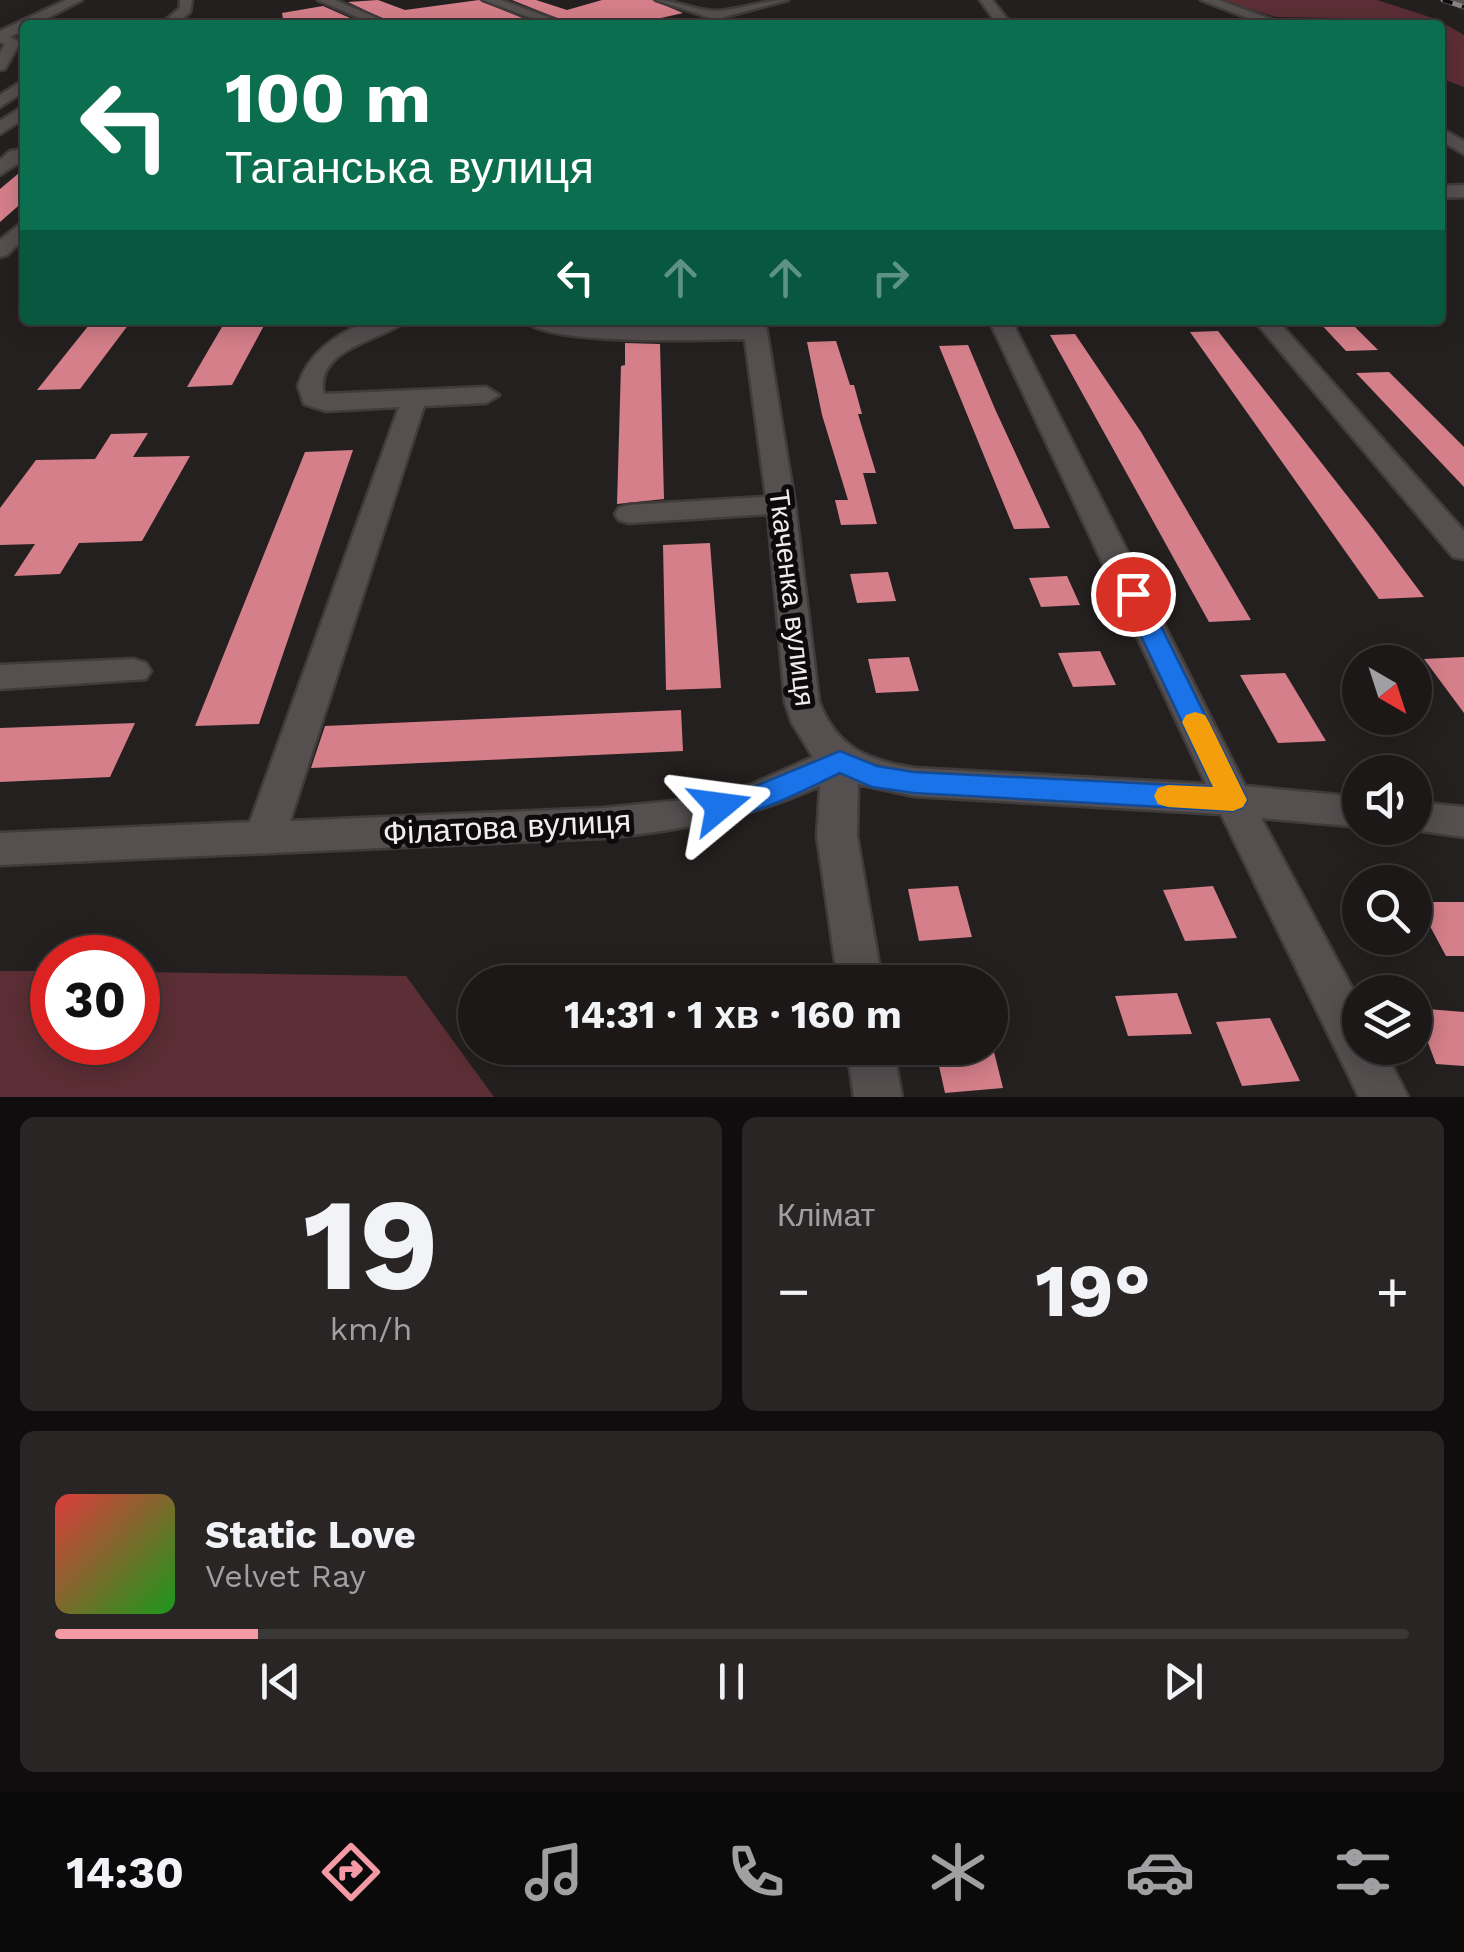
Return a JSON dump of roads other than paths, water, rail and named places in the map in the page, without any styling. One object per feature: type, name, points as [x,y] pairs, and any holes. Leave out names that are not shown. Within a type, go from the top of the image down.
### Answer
[{"type":"street","points":[[35,20],[76,0]]},
{"type":"street","points":[[173,20],[186,9],[186,0]]},
{"type":"street","points":[[324,0],[374,20]]},
{"type":"street","points":[[489,0],[548,20]]},
{"type":"street","points":[[662,0],[722,18],[782,0]]},
{"type":"street","points":[[986,0],[1002,20]]},
{"type":"street","points":[[1206,0],[1264,20]]},
{"type":"street","points":[[1454,0],[1464,3]]},
{"type":"street","points":[[0,37],[13,42],[0,66]]},
{"type":"street","points":[[0,129],[20,114]]},
{"type":"street","points":[[0,170],[20,154]]},
{"type":"street","points":[[0,250],[20,233]]},
{"type":"street","points":[[379,325],[362,330],[318,364],[311,373],[309,391],[313,399],[326,403],[486,396]]},
{"type":"street","points":[[562,325],[606,333],[755,326]]},
{"type":"street","points":[[1002,325],[1233,800],[1384,1097]]},
{"type":"street","points":[[1270,325],[1464,550]]},
{"type":"street","name":"Ткаченка вулиця","points":[[755,326],[781,505],[802,702],[810,731],[840,762]]},
{"type":"street","points":[[264,839],[414,399]]},
{"type":"street","points":[[629,514],[781,505]]},
{"type":"street","points":[[0,677],[134,671]]},
{"type":"street","points":[[857,965],[836,836],[840,762],[872,776],[914,782],[1233,800],[1342,810]]},
{"type":"street","name":"Філатова вулиця","points":[[0,850],[603,823],[684,815],[756,798],[840,762]]},
{"type":"street","points":[[1432,819],[1464,822]]},
{"type":"street","points":[[873,1065],[878,1097]]},
{"type":"railway","points":[[1443,0],[1464,7]]}]
